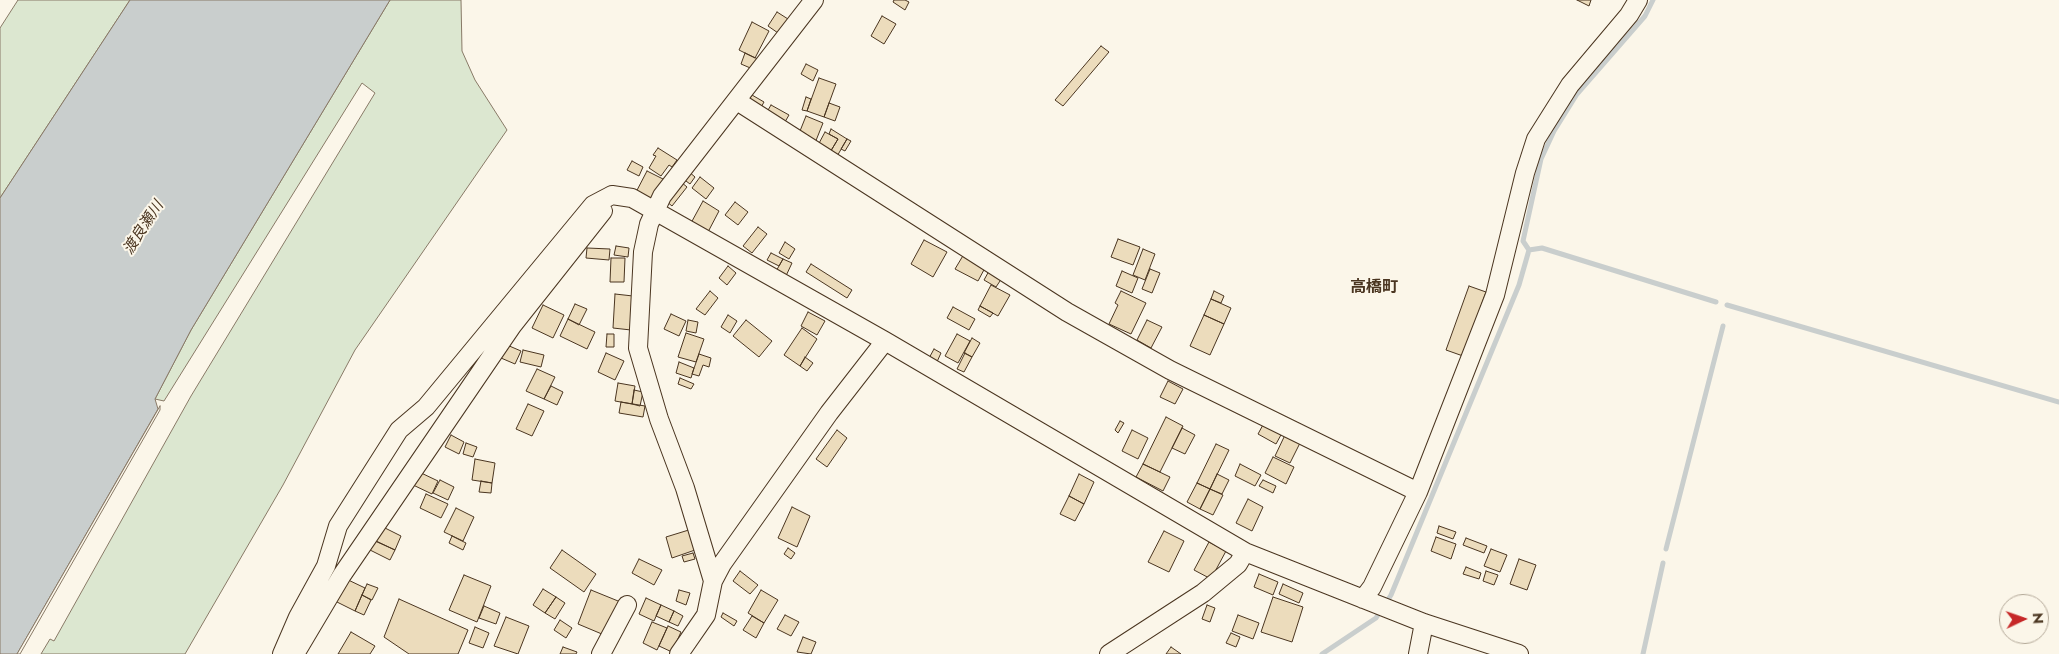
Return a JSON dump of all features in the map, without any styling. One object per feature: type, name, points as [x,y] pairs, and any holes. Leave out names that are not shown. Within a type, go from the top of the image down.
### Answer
[{"type":"street","points":[[713,581],[686,488],[659,418],[638,348],[644,252],[649,224],[662,196],[814,0]]},
{"type":"street","points":[[1369,601],[1372,587],[1418,492],[1495,295],[1525,173],[1536,139],[1570,85],[1629,15],[1638,0]]},
{"type":"street","points":[[737,101],[1068,312],[1179,375],[1418,492]]},
{"type":"street","points":[[295,654],[342,575],[512,326],[608,204],[612,195]]},
{"type":"street","points":[[282,654],[298,617],[326,566],[338,526],[399,430],[426,407],[593,206],[612,195],[632,198],[885,341],[1245,552],[1424,623],[1519,654]]},
{"type":"street","points":[[679,654],[706,614],[713,581],[722,564],[830,413],[885,341]]},
{"type":"street","points":[[1109,654],[1202,593],[1238,564],[1245,552]]},
{"type":"street","points":[[600,654],[628,605]]},
{"type":"street","points":[[1418,654],[1424,623]]},
{"type":"green space","points":[[18,0],[130,0],[0,198],[0,28]]},
{"type":"green space","points":[[390,0],[461,0],[462,51],[475,80],[507,130],[355,350],[283,485],[185,654],[41,654],[50,639],[54,641],[191,396],[375,93],[362,83],[164,401],[155,399],[191,330]]},
{"type":"water","name":"渡良瀬川","points":[[130,0],[390,0],[191,330],[155,399],[158,409],[17,654],[0,654],[0,198]]},
{"type":"pier","points":[[160,406],[160,410],[20,654],[17,654]]},
{"type":"building","points":[[894,0],[909,2],[905,10],[893,2]]},
{"type":"building","points":[[1577,0],[1591,0],[1589,6]]},
{"type":"building","points":[[777,12],[788,19],[778,33],[768,26]]},
{"type":"building","points":[[882,16],[896,24],[884,44],[871,36]]},
{"type":"building","points":[[752,22],[769,31],[755,58],[739,50]]},
{"type":"building","points":[[1101,46],[1109,52],[1063,106],[1055,100]]},
{"type":"building","points":[[745,53],[760,60],[755,70],[741,64]]},
{"type":"building","points":[[806,64],[818,70],[813,81],[801,74]]},
{"type":"building","points":[[819,78],[836,84],[824,117],[807,111]]},
{"type":"building","points":[[752,95],[764,102],[759,111],[746,104]]},
{"type":"building","points":[[806,97],[811,99],[807,111],[802,110]]},
{"type":"building","points":[[829,103],[840,107],[835,121],[824,117]]},
{"type":"building","points":[[771,105],[789,115],[782,127],[764,117]]},
{"type":"building","points":[[806,116],[823,123],[815,143],[798,136]]},
{"type":"building","points":[[831,129],[847,139],[836,158],[829,154],[838,139],[829,134]]},
{"type":"building","points":[[825,132],[838,139],[829,154],[817,147]]},
{"type":"building","points":[[847,139],[851,141],[845,151],[841,149]]},
{"type":"building","points":[[658,148],[677,160],[672,167],[669,165],[661,176],[649,168],[656,156],[653,155]]},
{"type":"building","points":[[632,161],[643,167],[639,176],[627,170]]},
{"type":"building","points":[[647,171],[665,180],[651,205],[634,196]]},
{"type":"building","points":[[688,171],[695,177],[690,184],[682,178]]},
{"type":"building","points":[[700,177],[714,188],[706,199],[692,188]]},
{"type":"building","points":[[681,182],[687,187],[672,206],[666,201]]},
{"type":"building","points":[[703,201],[719,211],[708,232],[691,223]]},
{"type":"building","points":[[735,202],[748,212],[738,225],[725,215]]},
{"type":"building","points":[[758,227],[767,234],[752,253],[743,246]]},
{"type":"building","points":[[1118,239],[1140,247],[1133,265],[1111,257]]},
{"type":"building","points":[[924,240],[947,252],[933,277],[911,264]]},
{"type":"building","points":[[785,242],[795,249],[789,259],[779,253]]},
{"type":"building","points":[[616,246],[629,248],[628,257],[614,255]]},
{"type":"building","points":[[587,248],[610,249],[609,260],[586,258]]},
{"type":"building","points":[[1143,249],[1155,254],[1145,280],[1133,275]]},
{"type":"building","points":[[771,253],[783,259],[779,266],[767,260]]},
{"type":"building","points":[[964,254],[986,266],[978,281],[955,269]]},
{"type":"building","points":[[611,258],[625,258],[624,282],[610,282]]},
{"type":"building","points":[[783,259],[792,263],[785,278],[775,273]]},
{"type":"building","points":[[811,264],[852,290],[847,298],[806,272]]},
{"type":"building","points":[[728,266],[736,273],[727,285],[719,278]]},
{"type":"building","points":[[1150,269],[1160,273],[1152,293],[1142,289]]},
{"type":"building","points":[[989,271],[1002,278],[996,287],[984,280]]},
{"type":"building","points":[[1122,271],[1138,278],[1132,293],[1116,286]]},
{"type":"building","points":[[991,285],[1010,295],[998,316],[980,306]]},
{"type":"building","points":[[1469,286],[1486,292],[1463,356],[1446,350]]},
{"type":"building","points":[[710,291],[718,298],[705,315],[696,309]]},
{"type":"building","points":[[1121,291],[1146,303],[1131,334],[1109,324],[1118,305],[1115,303]]},
{"type":"building","points":[[1214,291],[1224,296],[1221,303],[1211,299]]},
{"type":"building","points":[[615,294],[633,296],[631,330],[613,328]]},
{"type":"building","points":[[1211,299],[1231,308],[1224,324],[1204,315]]},
{"type":"building","points":[[575,304],[587,309],[579,325],[568,319]]},
{"type":"building","points":[[543,305],[564,315],[553,338],[532,328]]},
{"type":"building","points":[[980,306],[993,313],[990,317],[978,310]]},
{"type":"building","points":[[953,307],[975,319],[969,330],[947,318]]},
{"type":"building","points":[[808,312],[825,321],[817,335],[801,326]]},
{"type":"building","points":[[671,314],[686,321],[679,336],[664,329]]},
{"type":"building","points":[[728,315],[737,321],[730,333],[721,327]]},
{"type":"building","points":[[1204,315],[1224,324],[1210,355],[1190,346]]},
{"type":"building","points":[[568,319],[595,332],[587,349],[560,336]]},
{"type":"building","points":[[688,320],[698,322],[696,333],[686,331]]},
{"type":"building","points":[[746,320],[772,341],[759,357],[733,336]]},
{"type":"building","points":[[1147,320],[1162,327],[1151,348],[1137,340]]},
{"type":"building","points":[[802,328],[817,339],[800,366],[784,355]]},
{"type":"building","points":[[686,333],[704,339],[696,362],[678,357]]},
{"type":"building","points":[[607,334],[614,334],[614,347],[606,347]]},
{"type":"building","points":[[957,334],[970,341],[958,363],[945,356]]},
{"type":"building","points":[[972,338],[980,343],[972,357],[964,353]]},
{"type":"building","points":[[507,345],[521,351],[515,364],[501,358]]},
{"type":"building","points":[[934,349],[941,353],[936,364],[928,360]]},
{"type":"building","points":[[523,350],[544,355],[541,367],[520,362]]},
{"type":"building","points":[[606,353],[624,361],[615,380],[598,372]]},
{"type":"building","points":[[965,353],[972,357],[964,372],[957,369]]},
{"type":"building","points":[[699,354],[711,358],[709,367],[703,365],[699,376],[692,374]]},
{"type":"building","points":[[805,357],[813,363],[807,371],[800,366]]},
{"type":"building","points":[[679,362],[694,368],[691,378],[676,373]]},
{"type":"building","points":[[537,369],[555,377],[544,399],[526,391]]},
{"type":"building","points":[[680,378],[694,384],[691,389],[678,384]]},
{"type":"building","points":[[1168,381],[1183,389],[1175,404],[1160,397]]},
{"type":"building","points":[[618,383],[635,386],[632,404],[615,401]]},
{"type":"building","points":[[551,386],[563,392],[557,405],[544,399]]},
{"type":"building","points":[[634,390],[643,392],[640,406],[632,404]]},
{"type":"building","points":[[621,402],[645,406],[643,417],[619,413]]},
{"type":"building","points":[[528,404],[544,411],[532,436],[516,429]]},
{"type":"building","points":[[1166,417],[1183,426],[1160,472],[1143,464]]},
{"type":"building","points":[[1120,421],[1124,423],[1118,433],[1115,430]]},
{"type":"building","points":[[1264,423],[1282,433],[1276,444],[1258,434]]},
{"type":"building","points":[[1182,428],[1195,435],[1185,454],[1172,448]]},
{"type":"building","points":[[837,430],[847,438],[827,467],[816,459]]},
{"type":"building","points":[[1132,430],[1148,438],[1138,459],[1122,451]]},
{"type":"building","points":[[451,435],[464,442],[459,454],[445,447]]},
{"type":"building","points":[[1285,435],[1300,443],[1290,463],[1275,456]]},
{"type":"building","points":[[466,443],[477,447],[473,457],[463,454]]},
{"type":"building","points":[[1216,444],[1229,450],[1210,489],[1197,483]]},
{"type":"building","points":[[1273,457],[1294,467],[1286,484],[1265,473]]},
{"type":"building","points":[[475,459],[495,463],[492,483],[472,480]]},
{"type":"building","points":[[1143,464],[1170,477],[1163,491],[1136,477]]},
{"type":"building","points":[[1240,464],[1261,475],[1255,486],[1235,476]]},
{"type":"building","points":[[417,471],[438,481],[432,494],[411,484]]},
{"type":"building","points":[[1079,474],[1094,482],[1084,504],[1069,496]]},
{"type":"building","points":[[1217,474],[1229,480],[1222,494],[1210,489]]},
{"type":"building","points":[[440,480],[454,487],[448,500],[433,493]]},
{"type":"building","points":[[1263,480],[1276,486],[1273,493],[1259,486]]},
{"type":"building","points":[[481,481],[492,483],[491,493],[479,492]]},
{"type":"building","points":[[1197,483],[1210,489],[1200,509],[1187,502]]},
{"type":"building","points":[[1210,489],[1223,495],[1213,515],[1200,509]]},
{"type":"building","points":[[426,494],[448,504],[441,518],[420,508]]},
{"type":"building","points":[[1069,496],[1084,504],[1075,521],[1060,514]]},
{"type":"building","points":[[1248,499],[1263,507],[1252,531],[1236,523]]},
{"type":"building","points":[[792,507],[810,516],[797,547],[778,538]]},
{"type":"building","points":[[456,508],[474,517],[463,541],[444,532]]},
{"type":"building","points":[[381,526],[401,536],[395,550],[374,540]]},
{"type":"building","points":[[1439,526],[1456,532],[1453,539],[1437,533]]},
{"type":"building","points":[[692,529],[698,549],[672,558],[666,537]]},
{"type":"building","points":[[1164,531],[1184,541],[1169,572],[1148,562]]},
{"type":"building","points":[[452,536],[466,543],[463,550],[449,543]]},
{"type":"building","points":[[1436,537],[1456,544],[1451,559],[1431,551]]},
{"type":"building","points":[[1466,538],[1487,546],[1484,553],[1463,545]]},
{"type":"building","points":[[375,541],[395,550],[390,560],[370,550]]},
{"type":"building","points":[[1209,542],[1226,551],[1211,579],[1194,570]]},
{"type":"building","points":[[788,548],[795,553],[791,559],[784,554]]},
{"type":"building","points":[[1491,549],[1507,555],[1500,572],[1484,566]]},
{"type":"building","points":[[562,550],[596,574],[584,592],[550,568]]},
{"type":"building","points":[[693,553],[695,559],[684,562],[682,556]]},
{"type":"building","points":[[639,559],[662,570],[654,585],[632,573]]},
{"type":"building","points":[[1519,559],[1536,565],[1527,590],[1510,584]]},
{"type":"building","points":[[1466,567],[1481,573],[1479,579],[1463,574]]},
{"type":"building","points":[[740,571],[758,585],[750,594],[733,581]]},
{"type":"building","points":[[1486,571],[1498,575],[1494,585],[1483,581]]},
{"type":"building","points":[[1259,574],[1278,582],[1273,595],[1254,587]]},
{"type":"building","points":[[464,575],[491,586],[477,622],[449,610]]},
{"type":"building","points":[[342,577],[365,588],[355,611],[331,599]]},
{"type":"building","points":[[367,584],[378,588],[372,600],[362,595]]},
{"type":"building","points":[[1283,584],[1303,593],[1299,603],[1279,594]]},
{"type":"building","points":[[543,589],[556,597],[545,613],[533,605]]},
{"type":"building","points":[[591,590],[623,603],[609,637],[578,624]]},
{"type":"building","points":[[679,590],[690,593],[686,605],[676,601]]},
{"type":"building","points":[[761,590],[778,600],[764,623],[748,613]]},
{"type":"building","points":[[362,595],[371,600],[364,615],[355,611]]},
{"type":"building","points":[[556,597],[565,603],[555,619],[545,613]]},
{"type":"building","points":[[1273,597],[1303,607],[1292,642],[1261,632]]},
{"type":"building","points":[[646,598],[661,605],[654,621],[639,614]]},
{"type":"building","points":[[399,599],[468,630],[458,654],[409,654],[384,637]]},
{"type":"building","points":[[661,605],[674,611],[669,622],[656,616]]},
{"type":"building","points":[[1207,605],[1215,608],[1210,622],[1202,619]]},
{"type":"building","points":[[484,606],[500,613],[496,624],[479,618]]},
{"type":"building","points":[[674,611],[683,616],[678,626],[669,622]]},
{"type":"building","points":[[723,613],[737,621],[734,626],[721,617]]},
{"type":"building","points":[[785,615],[799,622],[791,636],[777,629]]},
{"type":"building","points":[[1238,615],[1259,623],[1253,639],[1232,631]]},
{"type":"building","points":[[752,616],[764,623],[756,638],[743,630]]},
{"type":"building","points":[[506,617],[529,626],[518,654],[494,646]]},
{"type":"building","points":[[560,620],[572,628],[566,638],[554,630]]},
{"type":"building","points":[[652,622],[667,628],[657,650],[643,643]]},
{"type":"building","points":[[668,626],[681,632],[672,652],[659,646]]},
{"type":"building","points":[[475,627],[489,633],[483,648],[469,643]]},
{"type":"building","points":[[351,632],[375,646],[370,654],[338,654]]},
{"type":"building","points":[[1231,633],[1240,637],[1236,647],[1226,643]]},
{"type":"building","points":[[803,637],[816,642],[811,654],[797,652]]},
{"type":"building","points":[[563,647],[577,652],[576,654],[560,654]]},
{"type":"building","points":[[1171,647],[1181,654],[1166,654]]},
{"type":"waterway","points":[[1386,603],[1391,595],[1519,285],[1529,250],[1523,241],[1541,159],[1554,131],[1577,94],[1645,16],[1653,0]]},
{"type":"waterway","points":[[1529,250],[1542,248],[1716,302]]},
{"type":"waterway","points":[[1727,305],[2059,402]]},
{"type":"waterway","points":[[1666,549],[1723,326]]},
{"type":"waterway","points":[[1643,654],[1663,563]]},
{"type":"waterway","points":[[1322,654],[1376,618],[1381,610]]},
{"type":"district","name":"高橋町","points":[[1374,288]]}]
